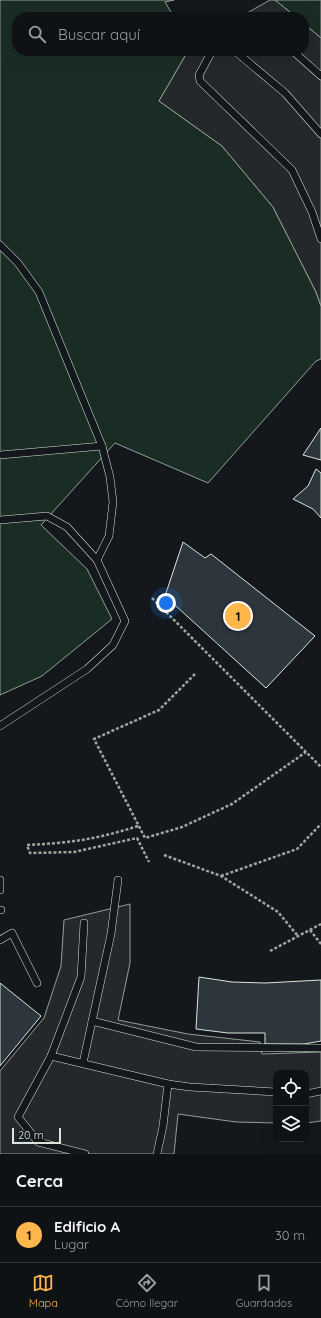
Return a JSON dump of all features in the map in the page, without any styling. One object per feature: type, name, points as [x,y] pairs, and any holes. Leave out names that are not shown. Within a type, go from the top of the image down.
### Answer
[{"type":"lane","points":[[209,56],[199,75],[200,81],[292,170],[312,212],[321,239]]},
{"type":"lane","points":[[241,56],[285,92],[321,134]]},
{"type":"lane","points":[[299,56],[321,76]]},
{"type":"lane","points":[[0,245],[18,263],[39,292],[102,446],[110,477],[113,502],[109,536],[97,560]]},
{"type":"lane","points":[[0,455],[102,446]]},
{"type":"lane","points":[[0,520],[47,516],[67,527],[97,560],[125,620],[113,645],[87,669],[0,726]]},
{"type":"lane","points":[[0,880],[0,890]]},
{"type":"lane","points":[[83,1063],[111,934],[118,880]]},
{"type":"lane","points":[[84,923],[81,977],[51,1056],[18,1117],[38,1142],[85,1154]]},
{"type":"lane","points":[[0,940],[12,932],[37,983]]},
{"type":"lane","points":[[92,1021],[196,1046],[321,1048]]},
{"type":"lane","points":[[51,1056],[168,1084],[190,1087],[273,1092]]},
{"type":"lane","points":[[157,1154],[163,1126],[168,1084]]},
{"type":"lane","points":[[309,1093],[321,1091]]},
{"type":"path","points":[[152,598],[321,767]]},
{"type":"path","points":[[196,674],[159,710],[94,739],[145,838],[182,827],[232,804],[306,752]]},
{"type":"path","points":[[221,876],[297,850],[321,824]]},
{"type":"path","points":[[138,826],[106,836],[72,842],[28,845],[30,853],[74,852],[137,838],[149,862]]},
{"type":"path","points":[[164,855],[221,876],[278,912],[298,936]]},
{"type":"path","points":[[270,951],[321,924]]},
{"type":"path","points":[[310,930],[321,944]]},
{"type":"green space","points":[[0,0],[174,0],[165,2],[171,12],[12,12],[12,56],[185,56],[159,101],[222,146],[273,207],[316,292],[321,306],[321,359],[316,361],[208,483],[115,443],[41,525],[87,569],[112,619],[42,676],[0,695]]},
{"type":"green space","points":[[275,0],[321,0],[321,38],[309,28],[309,12],[290,12]]},
{"type":"shaded area","points":[[270,0],[275,0],[290,12],[249,12]]},
{"type":"shaded area","points":[[309,28],[321,38],[321,306],[316,292],[273,207],[222,146],[159,101],[185,56],[309,56]]},
{"type":"shaded area","points":[[130,904],[130,963],[118,1020],[188,1034],[260,1042],[262,1054],[321,1052],[321,1121],[309,1123],[309,1070],[273,1070],[273,1123],[236,1122],[178,1114],[174,1154],[0,1154],[0,1071],[44,1018],[61,966],[64,920]]},
{"type":"building","points":[[321,428],[321,460],[303,455]]},
{"type":"building","points":[[316,469],[321,473],[321,518],[313,509],[293,499],[308,486]]},
{"type":"building","points":[[183,542],[205,558],[211,554],[315,636],[266,688],[165,596]]},
{"type":"building","points":[[199,977],[232,982],[265,983],[321,980],[321,1041],[304,1044],[265,1044],[265,1033],[228,1033],[196,1029]]},
{"type":"building","points":[[0,983],[41,1016],[0,1066]]},
{"type":"place","name":"Edificio A","points":[[238,616]]}]
